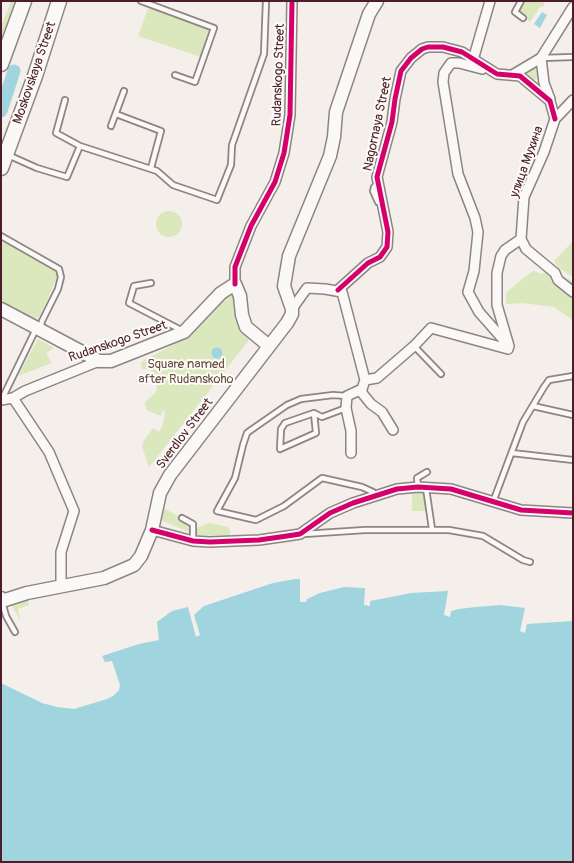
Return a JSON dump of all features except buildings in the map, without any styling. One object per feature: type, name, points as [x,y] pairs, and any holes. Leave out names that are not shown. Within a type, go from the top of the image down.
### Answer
[{"type":"main road","points":[[1,64],[24,1]]},
{"type":"main road","name":"Moskovskaya Street","points":[[1,168],[35,76],[59,1]]},
{"type":"main road","points":[[292,309],[284,286],[284,276],[297,232],[318,188],[330,156],[334,137],[336,112],[369,14],[377,1]]},
{"type":"main road","points":[[235,284],[240,296],[242,315],[246,327],[269,346]]},
{"type":"main road","name":"Rudanskogo Street","points":[[99,361],[117,360],[184,332],[221,294],[235,284]]},
{"type":"main road","points":[[1,309],[99,361]]},
{"type":"main road","name":"Sverdlov Street","points":[[1,600],[104,578],[134,565],[141,556],[152,530],[160,493],[170,475],[287,323],[292,309]]},
{"type":"street","points":[[473,60],[490,1]]},
{"type":"street","name":"Rudanskogo Street","points":[[235,284],[235,267],[251,226],[275,182],[284,153],[290,115],[294,2]]},
{"type":"street","points":[[514,74],[541,58],[573,7]]},
{"type":"street","name":"Nagornaya Street","points":[[338,290],[368,263],[380,257],[387,247],[388,232],[377,177],[392,122],[398,83],[405,63],[422,49],[428,47],[443,47],[462,52],[490,71]]},
{"type":"street","points":[[541,58],[544,83],[555,119]]},
{"type":"street","points":[[509,346],[479,312],[468,292],[474,271],[478,232],[475,218],[458,174],[443,82],[444,72],[451,64],[459,63],[497,74],[514,74],[530,83],[550,101]]},
{"type":"street","name":"улица Мухина","points":[[521,239],[524,198],[547,145],[555,119],[573,100]]},
{"type":"street","points":[[509,346],[497,305],[500,256],[505,250],[521,239],[526,249],[555,274],[558,280],[573,292]]},
{"type":"street","points":[[292,309],[306,288],[338,290],[342,292],[363,385],[362,393],[371,404],[382,412],[393,430]]},
{"type":"street","points":[[351,453],[351,431],[346,408],[347,396],[363,385],[377,378],[414,346],[431,328],[491,344],[502,349],[508,349],[509,346]]},
{"type":"street","name":"Rudanskogo Street","points":[[1,400],[13,398],[25,391],[99,361]]},
{"type":"street","points":[[13,398],[49,452],[74,510],[61,552],[61,586]]},
{"type":"street","points":[[152,530],[193,541],[210,542],[259,540],[300,534],[330,513],[374,495],[397,489],[422,487],[451,490],[521,510],[573,513]]},
{"type":"lane","points":[[141,1],[214,28],[195,82],[175,75]]},
{"type":"lane","points":[[65,100],[56,132],[80,146],[151,168],[157,171],[173,185],[217,200],[231,165],[232,145],[264,54],[266,1]]},
{"type":"lane","points":[[521,1],[515,12],[523,18]]},
{"type":"lane","points":[[541,58],[573,57]]},
{"type":"lane","points":[[111,126],[124,91]]},
{"type":"lane","points":[[116,114],[161,131],[151,168]]},
{"type":"lane","points":[[7,154],[37,168],[68,177],[80,146]]},
{"type":"lane","points":[[378,184],[374,187],[373,191],[378,202]]},
{"type":"lane","points":[[1,236],[59,269],[61,277],[58,289],[1,400]]},
{"type":"lane","points":[[151,283],[134,286],[129,303],[184,332]]},
{"type":"lane","points":[[414,346],[441,374]]},
{"type":"lane","points":[[493,502],[523,422],[548,380],[573,376]]},
{"type":"lane","points":[[347,396],[332,395],[301,399],[287,405],[251,430],[247,434],[243,444],[235,478],[217,510],[256,520],[284,506],[322,478],[362,487],[373,492],[374,495]]},
{"type":"lane","points":[[533,406],[573,415]]},
{"type":"lane","points":[[314,413],[316,433],[280,449],[281,429],[285,423],[314,413],[322,417],[346,408]]},
{"type":"lane","points":[[512,453],[573,460]]},
{"type":"lane","points":[[427,472],[417,478],[422,487],[432,529]]},
{"type":"lane","points":[[182,518],[193,524],[193,541]]},
{"type":"lane","points":[[300,534],[432,529],[483,536],[523,560],[530,562]]},
{"type":"lane","points":[[1,600],[6,616],[15,632]]},
{"type":"green space","points":[[11,1],[21,1],[1,55],[1,27]]},
{"type":"green space","points":[[526,1],[544,1],[544,6],[540,7],[530,22],[526,19],[528,16],[519,11]]},
{"type":"green space","points":[[148,8],[210,29],[201,57],[138,36]]},
{"type":"green space","points":[[535,68],[538,69],[538,79],[531,80],[528,79],[527,72],[528,69]]},
{"type":"green space","points":[[169,211],[178,215],[182,224],[178,233],[169,237],[160,233],[156,224],[160,215]]},
{"type":"green space","points":[[1,241],[54,269],[58,276],[40,315],[37,318],[27,317],[1,304]]},
{"type":"green space","points":[[573,241],[573,277],[559,268],[554,261]]},
{"type":"green space","points":[[534,271],[542,274],[547,271],[573,281],[573,323],[570,318],[554,307],[522,303],[506,304],[506,293]]},
{"type":"green space","name":"Square named after Rudanskoho","points":[[232,287],[242,332],[249,340],[149,467],[142,447],[143,442],[153,428],[159,432],[163,424],[165,412],[162,411],[161,416],[146,410],[145,402],[156,392],[158,382],[157,377],[150,369],[142,369],[141,362],[173,345]]},
{"type":"green space","points":[[38,339],[54,348],[46,353],[52,363],[18,376]]},
{"type":"green space","points":[[425,490],[428,511],[412,511],[412,494]]},
{"type":"green space","points":[[162,507],[192,524],[189,532],[163,521],[160,515]]},
{"type":"green space","points":[[209,523],[228,527],[230,530],[230,536],[196,535],[197,528]]},
{"type":"green space","points":[[28,598],[29,605],[18,609],[20,620],[11,604]]},
{"type":"water","points":[[542,12],[547,15],[540,28],[534,24]]},
{"type":"water","points":[[217,347],[221,349],[223,353],[221,357],[217,359],[213,357],[211,353],[213,349]]},
{"type":"water","points":[[300,579],[300,602],[306,602],[307,599],[320,593],[344,587],[365,588],[364,605],[370,606],[370,601],[411,593],[448,591],[444,615],[450,617],[451,611],[459,609],[500,605],[525,608],[520,631],[525,633],[527,624],[573,621],[573,862],[1,862],[1,683],[42,703],[57,707],[74,709],[107,699],[119,690],[120,685],[112,661],[105,662],[102,656],[139,644],[159,640],[157,622],[172,611],[188,607],[196,637],[200,635],[194,615],[204,606],[273,583]]},
{"type":"waterway","points":[[1,111],[14,71]]},
{"type":"cycle path","points":[[235,284],[235,267],[251,226],[275,182],[284,153],[290,115],[292,1]]},
{"type":"cycle path","points":[[338,290],[368,263],[380,257],[387,247],[388,232],[377,177],[392,122],[401,71],[411,58],[422,49],[428,47],[443,47],[462,52],[497,74],[520,76],[550,101],[555,119]]},
{"type":"cycle path","points":[[152,530],[193,541],[210,542],[259,540],[300,534],[330,513],[353,503],[397,489],[418,487],[451,489],[521,510],[573,513]]}]
